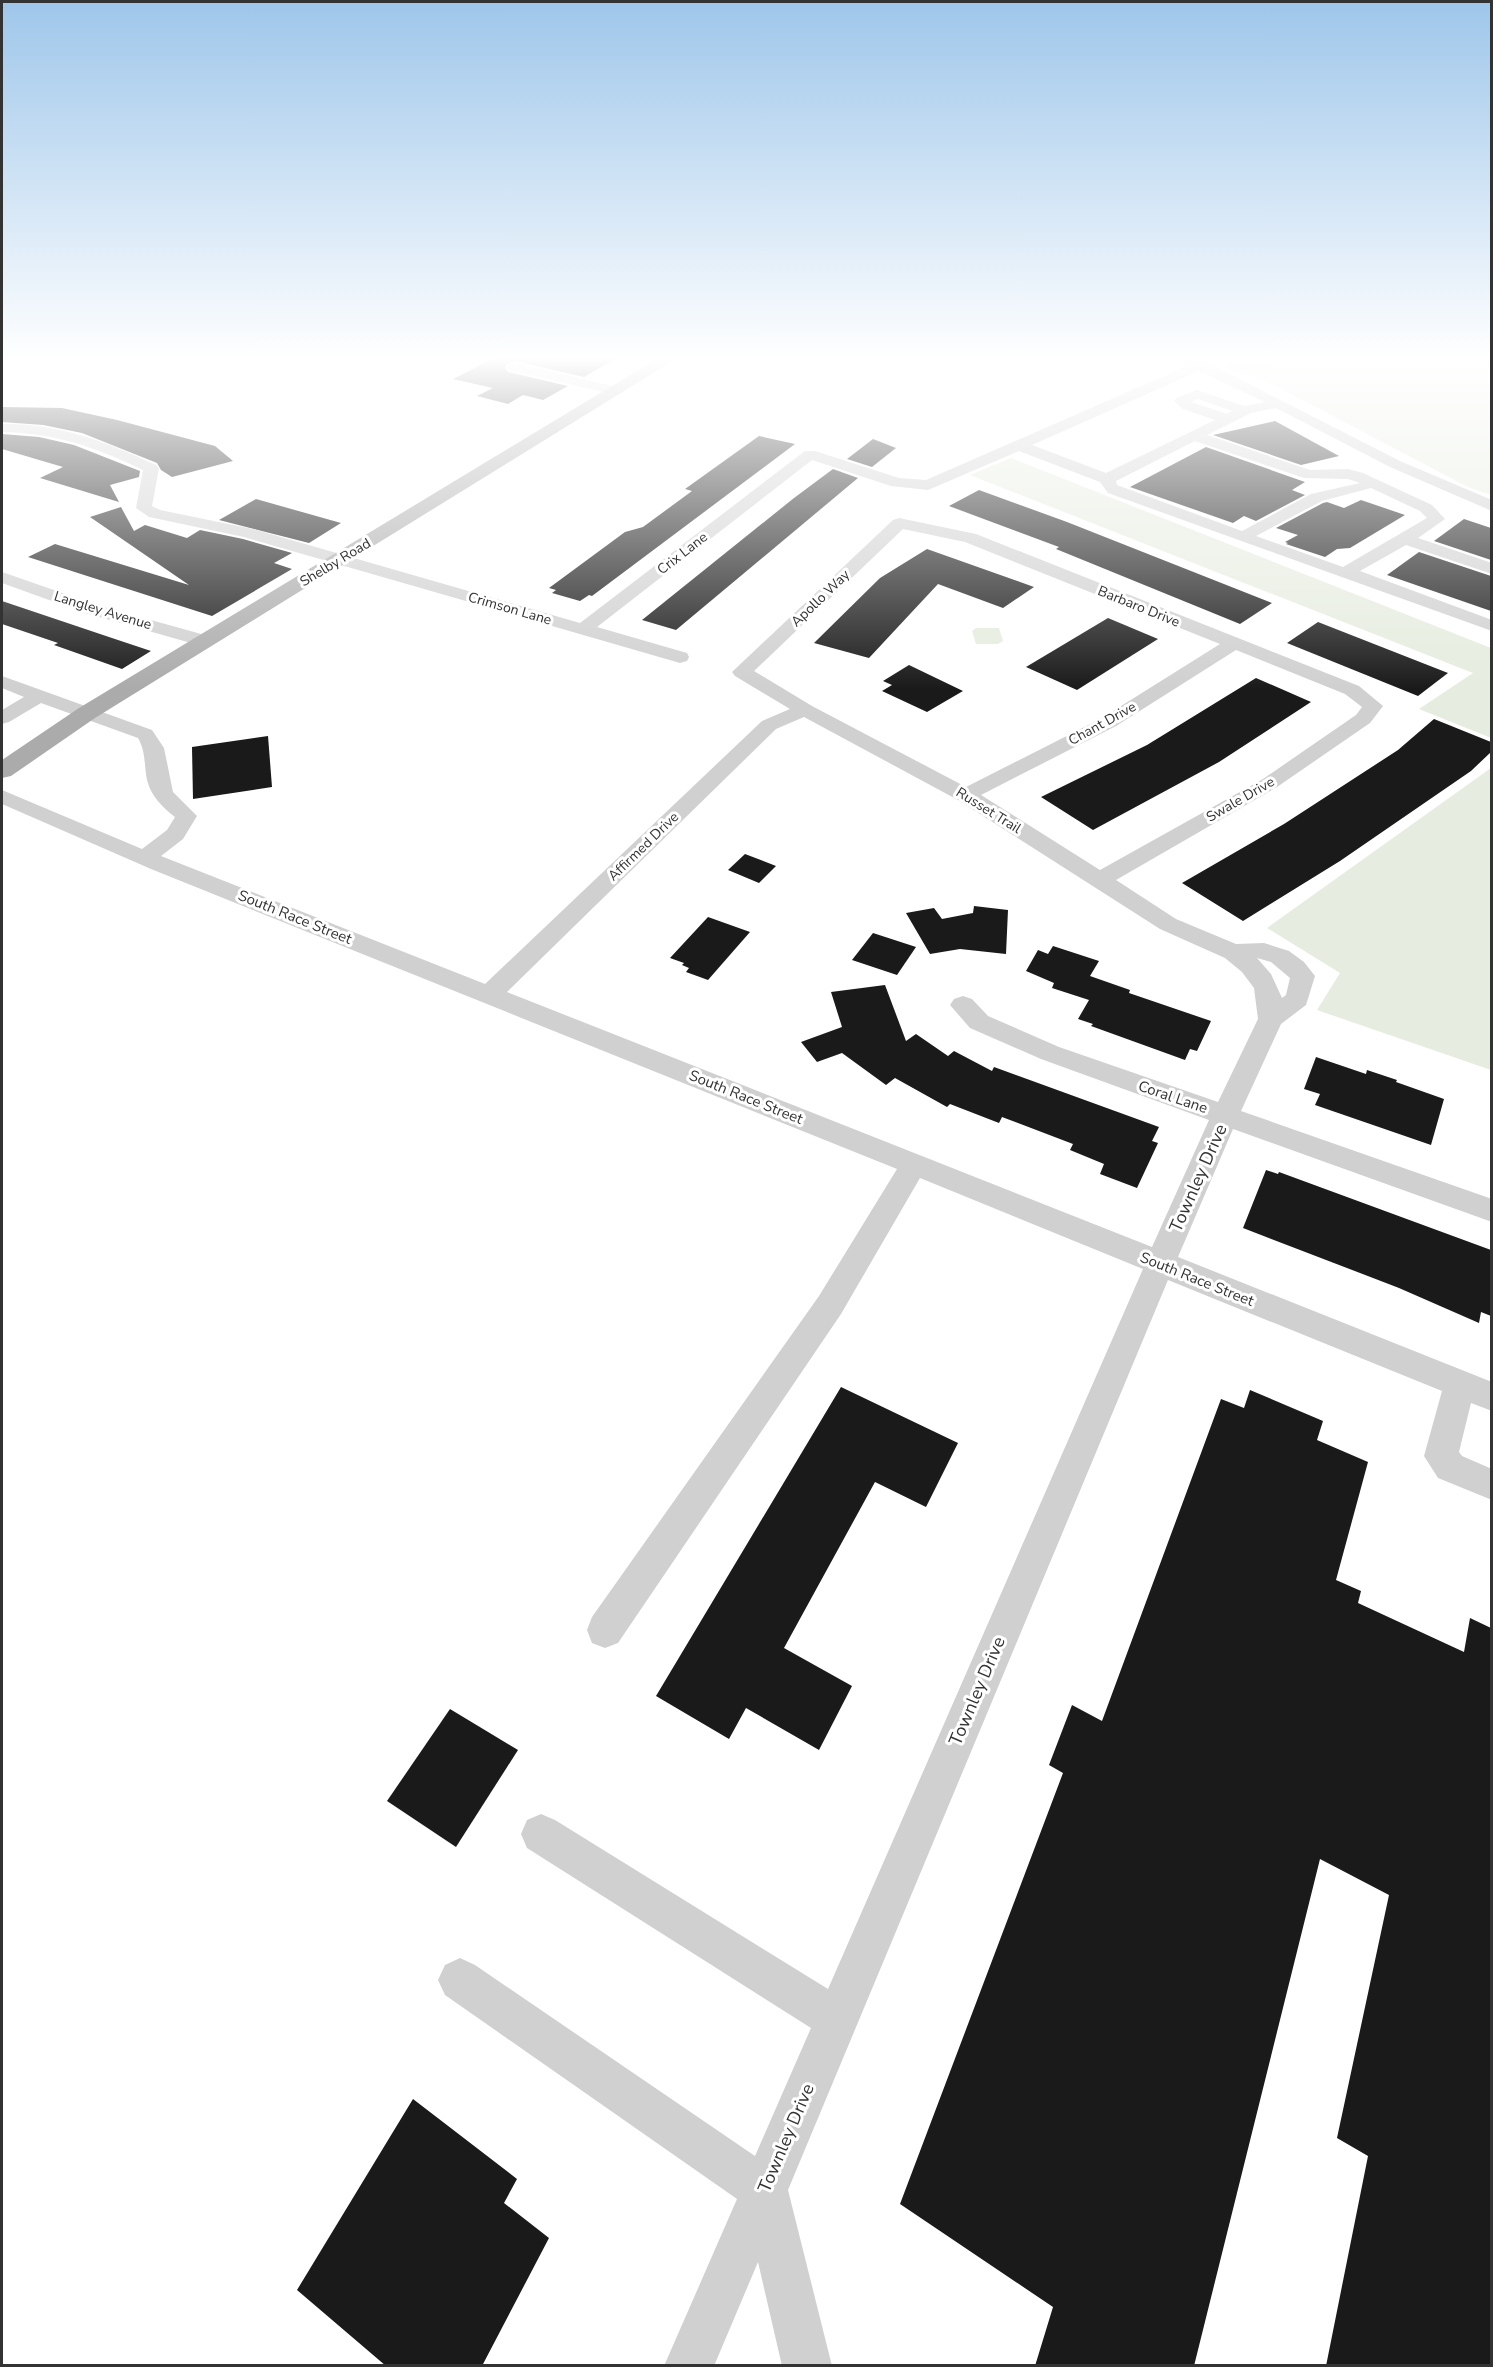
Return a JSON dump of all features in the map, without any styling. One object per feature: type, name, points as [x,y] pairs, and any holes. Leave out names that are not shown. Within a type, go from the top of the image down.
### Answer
[{"type":"main road","name":"Shelby Road","points":[[2,771],[87,713],[491,467]]},
{"type":"street","name":"Crimson Lane","points":[[150,467],[144,508],[155,514],[247,533],[680,657]]},
{"type":"street","name":"Crix Lane","points":[[583,629],[793,467]]},
{"type":"street","name":"Crix Lane","points":[[850,467],[897,483],[917,486],[966,467]]},
{"type":"street","points":[[1080,467],[1107,479],[1114,490],[1491,626]]},
{"type":"street","points":[[1107,479],[1129,467]]},
{"type":"street","points":[[1286,467],[1318,476],[1348,474],[1426,508],[1437,519],[1346,572]]},
{"type":"street","points":[[1403,467],[1491,506]]},
{"type":"street","points":[[1243,537],[1317,497],[1375,484]]},
{"type":"street","name":"Barbaro Drive","points":[[899,523],[970,538],[1352,690],[1374,706]]},
{"type":"street","name":"Apollo Way","points":[[742,672],[899,523]]},
{"type":"street","points":[[1405,539],[1491,569]]},
{"type":"street","name":"Langley Avenue","points":[[2,577],[91,609],[205,641]]},
{"type":"street","name":"Chant Drive","points":[[966,795],[1109,722],[1233,644]]},
{"type":"street","name":"Russet Trail","points":[[742,672],[805,710],[966,795],[1168,924],[1234,952]]},
{"type":"street","points":[[2,682],[145,734],[155,747],[160,789],[166,799],[186,816],[183,825],[174,835],[145,857]]},
{"type":"street","points":[[2,718],[39,696]]},
{"type":"street","name":"Swale Drive","points":[[1099,880],[1270,783],[1363,719],[1374,706]]},
{"type":"street","name":"Affirmed Drive","points":[[489,995],[769,725],[805,710]]},
{"type":"street","name":"South Race Street","points":[[2,796],[145,857],[1491,1397]]},
{"type":"street","name":"Townley Drive","points":[[688,2366],[1225,1115],[1271,1019],[1297,999],[1303,976],[1288,959],[1269,951],[1248,949],[1234,952]]},
{"type":"street","points":[[1234,952],[1266,982],[1272,1002],[1271,1019]]},
{"type":"street","name":"Coral Lane","points":[[963,1005],[980,1022],[1050,1053],[1491,1211]]},
{"type":"street","points":[[605,1630],[830,1305],[914,1164]]},
{"type":"street","points":[[1460,1385],[1441,1456],[1450,1467],[1491,1485]]},
{"type":"street","points":[[541,1834],[837,2019]]},
{"type":"street","points":[[460,1980],[764,2190],[807,2366]]},
{"type":"shaded area","points":[[988,467],[1035,467],[1491,648],[1491,738],[1419,709],[1473,673],[970,475]]},
{"type":"shaded area","points":[[1431,467],[1491,467],[1491,495],[1468,487]]},
{"type":"shaded area","points":[[976,628],[999,628],[1003,641],[998,644],[976,644],[972,631]]},
{"type":"shaded area","points":[[1491,768],[1491,1070],[1317,1010],[1340,973],[1267,928]]},
{"type":"building","points":[[62,467],[131,467],[140,471],[139,477],[110,485],[119,502],[40,478]]},
{"type":"building","points":[[160,467],[208,467],[172,477]]},
{"type":"building","points":[[715,467],[764,467],[592,596],[589,595],[580,601],[552,593],[556,590],[549,588],[625,532],[643,527],[692,491],[685,489]]},
{"type":"building","points":[[1167,467],[1264,467],[1305,482],[1292,490],[1305,495],[1256,521],[1244,516],[1233,523],[1130,487]]},
{"type":"building","points":[[833,469],[858,478],[676,630],[642,620],[794,498]]},
{"type":"building","points":[[979,490],[1067,522],[1272,603],[1240,624],[1056,549],[1059,547],[949,506]]},
{"type":"building","points":[[256,499],[341,523],[309,543],[219,520]]},
{"type":"building","points":[[1361,500],[1405,515],[1350,548],[1337,549],[1325,557],[1286,544],[1288,543],[1285,542],[1298,535],[1276,528],[1323,503],[1327,502],[1344,508]]},
{"type":"building","points":[[121,507],[134,531],[145,525],[187,538],[200,530],[243,539],[292,553],[274,563],[292,569],[212,616],[28,557],[55,544],[189,585],[90,517]]},
{"type":"building","points":[[1464,519],[1491,528],[1491,560],[1434,541]]},
{"type":"building","points":[[927,549],[1034,587],[1003,608],[938,584],[869,658],[814,643],[880,578]]},
{"type":"building","points":[[1419,552],[1491,576],[1491,611],[1387,575]]},
{"type":"building","points":[[2,601],[151,651],[122,669],[54,645],[58,643],[2,624]]},
{"type":"building","points":[[1108,618],[1158,639],[1077,690],[1026,667]]},
{"type":"building","points":[[1318,622],[1448,673],[1418,696],[1287,643]]},
{"type":"building","points":[[909,665],[963,691],[927,712],[882,691],[892,685],[883,681]]},
{"type":"building","points":[[1256,678],[1311,702],[1219,762],[1093,830],[1041,797],[1147,745]]},
{"type":"building","points":[[1434,719],[1491,742],[1491,752],[1471,771],[1340,861],[1243,921],[1182,883],[1284,824],[1398,750]]},
{"type":"building","points":[[268,736],[272,787],[193,799],[192,747]]},
{"type":"building","points":[[745,854],[776,866],[759,883],[728,870]]},
{"type":"building","points":[[974,906],[1008,910],[1006,954],[960,949],[930,954],[906,913],[934,908],[942,919],[973,913]]},
{"type":"building","points":[[708,917],[750,932],[708,980],[686,972],[689,968],[682,965],[684,963],[670,958]]},
{"type":"building","points":[[873,933],[916,947],[897,975],[852,960]]},
{"type":"building","points":[[1053,946],[1099,961],[1090,976],[1130,990],[1129,993],[1211,1021],[1197,1051],[1190,1049],[1185,1060],[1091,1026],[1093,1024],[1078,1019],[1089,1000],[1052,988],[1054,983],[1026,971],[1038,950],[1048,954]]},
{"type":"building","points":[[885,985],[906,1041],[916,1034],[948,1056],[954,1051],[992,1071],[994,1067],[1159,1127],[1152,1141],[1158,1143],[1137,1188],[1100,1174],[1104,1164],[1070,1150],[1073,1144],[1002,1117],[999,1123],[950,1104],[947,1107],[895,1078],[886,1085],[842,1053],[817,1062],[801,1042],[842,1027],[831,992]]},
{"type":"building","points":[[1316,1057],[1366,1074],[1367,1070],[1444,1099],[1431,1145],[1315,1105],[1320,1094],[1304,1089]]},
{"type":"building","points":[[1266,1170],[1278,1174],[1279,1172],[1491,1250],[1491,1316],[1481,1312],[1479,1323],[1399,1288],[1243,1228]]},
{"type":"building","points":[[841,1387],[958,1443],[926,1507],[875,1482],[784,1648],[852,1686],[819,1750],[746,1708],[729,1739],[656,1696]]},
{"type":"building","points":[[1250,1390],[1323,1421],[1317,1440],[1368,1462],[1336,1580],[1361,1591],[1358,1603],[1464,1652],[1470,1618],[1491,1628],[1491,2366],[1326,2366],[1368,2156],[1337,2138],[1389,1895],[1320,1859],[1194,2366],[1035,2366],[1053,2307],[900,2204],[1063,1773],[1049,1765],[1072,1705],[1102,1721],[1221,1399],[1244,1408]]},
{"type":"building","points":[[450,1709],[518,1750],[456,1847],[387,1801]]},
{"type":"building","points":[[413,2099],[517,2179],[504,2203],[549,2238],[482,2366],[386,2366],[297,2290]]}]
